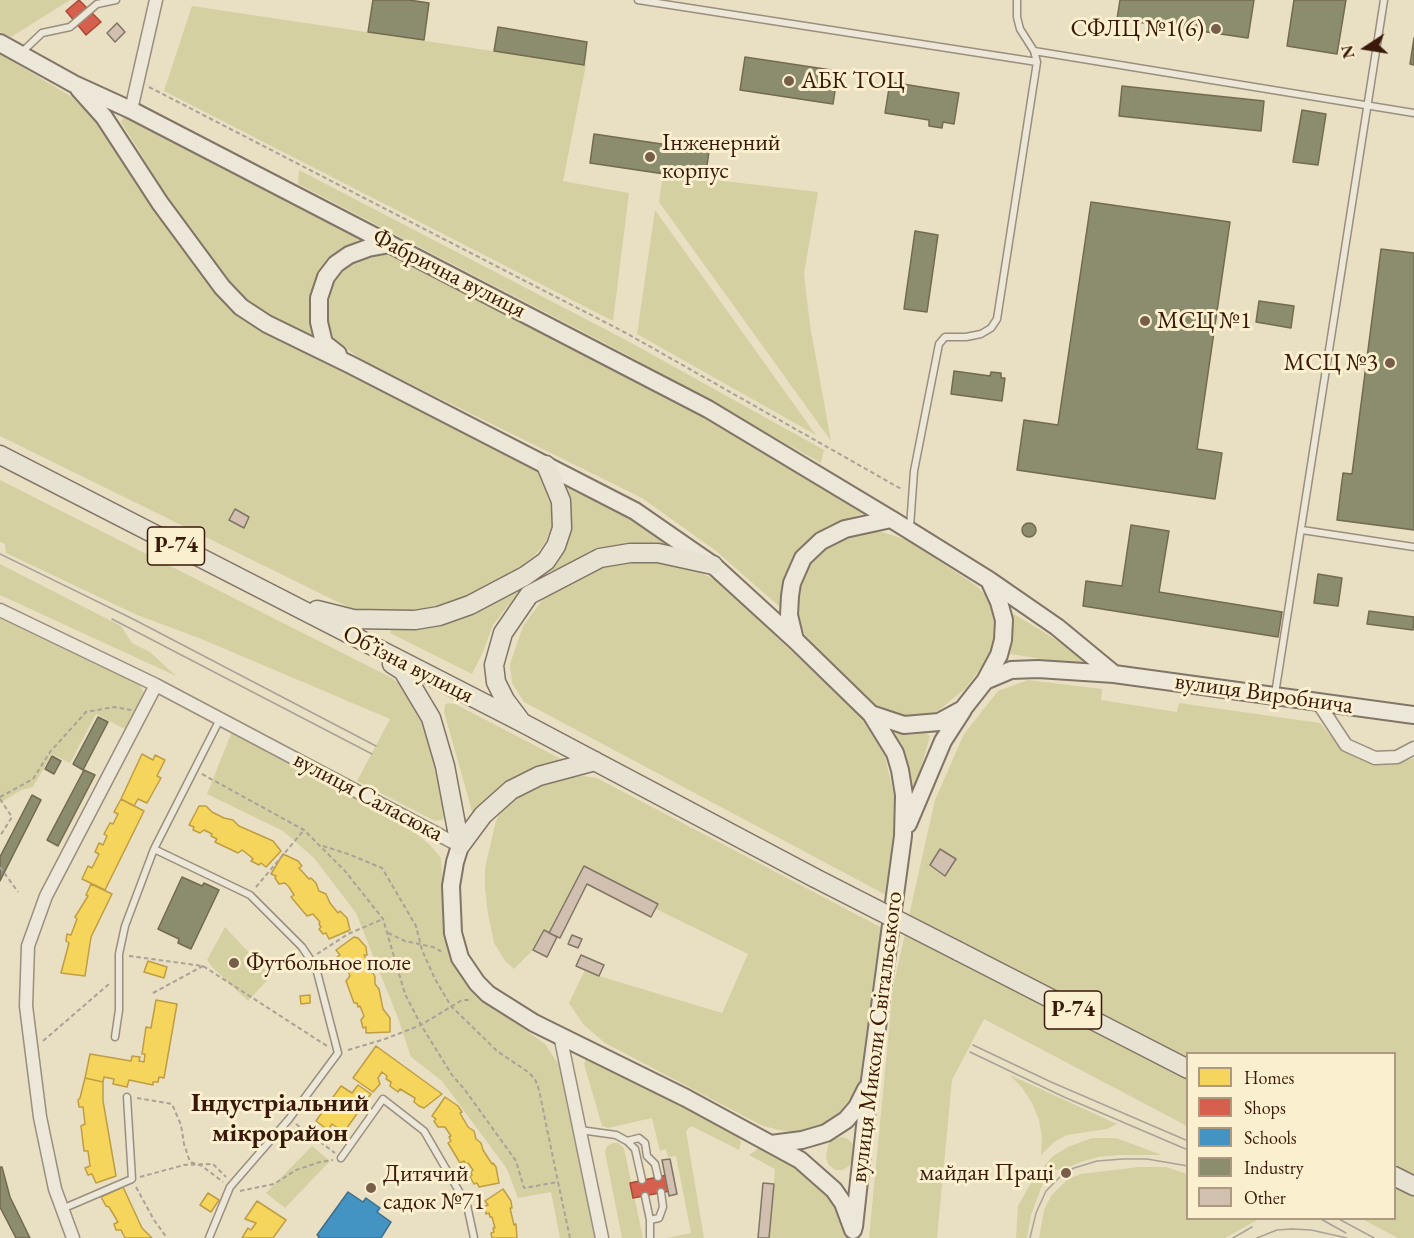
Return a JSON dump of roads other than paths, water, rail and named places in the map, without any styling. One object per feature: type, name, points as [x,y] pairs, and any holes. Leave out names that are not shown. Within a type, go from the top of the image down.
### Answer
[{"type":"main road","name":"Фабрична вулиця","points":[[0,43],[74,84],[132,110],[708,409],[891,519]]},
{"type":"main road","points":[[74,84],[104,117],[160,203],[235,300],[267,324],[635,511],[713,565],[871,714],[895,753],[900,770],[904,795],[903,836]]},
{"type":"main road","points":[[351,365],[324,343],[319,322],[319,298],[326,277],[336,264],[349,255],[368,248],[390,244]]},
{"type":"main road","name":"Обʼїзна вулиця","points":[[0,455],[521,722],[815,878],[1186,1068]]},
{"type":"main road","points":[[275,596],[315,610],[353,619],[392,621],[439,616],[470,604],[525,576],[546,561],[555,546],[562,528],[561,501],[546,465]]},
{"type":"main road","points":[[795,640],[789,615],[790,596],[792,583],[803,558],[821,541],[845,529],[891,519],[989,580],[1057,627],[1114,674]]},
{"type":"main road","points":[[521,722],[505,700],[496,682],[494,665],[503,633],[529,595],[600,558],[630,553],[658,553],[713,565]]},
{"type":"main road","points":[[903,836],[943,741],[963,709],[985,681],[999,656],[1004,620],[989,580]]},
{"type":"main road","points":[[353,637],[403,671],[427,710],[445,766],[460,846]]},
{"type":"main road","name":"вулиця Виробнича","points":[[985,681],[1011,670],[1038,669],[1114,674],[1414,715]]},
{"type":"main road","points":[[871,714],[904,725],[939,722],[963,709]]},
{"type":"main road","points":[[460,846],[483,815],[511,790],[524,782],[554,771],[595,761]]},
{"type":"main road","name":"вулиця Миколи Світальського","points":[[853,1234],[870,1080],[903,836]]},
{"type":"main road","name":"вулиця Саласюка","points":[[460,846],[452,876],[453,933],[460,958],[477,983],[488,994],[534,1023],[686,1098],[800,1160],[834,1190],[843,1203],[853,1234]]},
{"type":"main road","points":[[771,1144],[802,1140],[826,1133],[846,1120],[857,1107],[870,1080]]},
{"type":"main road","points":[[1396,1177],[1414,1186]]},
{"type":"street","points":[[132,110],[156,0]]},
{"type":"street","name":"вулиця Саласюка","points":[[0,610],[156,686],[460,846]]},
{"type":"street","points":[[73,1238],[55,1189],[40,1117],[26,1006],[28,946],[46,896],[156,686]]},
{"type":"street","points":[[1317,701],[1346,746],[1375,758],[1397,758],[1414,748]]},
{"type":"street","points":[[560,1035],[602,1238]]},
{"type":"lane","points":[[21,53],[42,33],[70,27],[96,4],[116,0]]},
{"type":"lane","points":[[638,0],[1036,62]]},
{"type":"lane","points":[[910,530],[914,471],[939,344],[945,337],[981,334],[991,328],[997,319],[1036,62],[1034,51],[1020,29],[1017,0]]},
{"type":"lane","points":[[1275,695],[1384,0]]},
{"type":"lane","points":[[1034,51],[1414,113]]},
{"type":"lane","points":[[1302,530],[1414,547]]},
{"type":"lane","points":[[115,1037],[119,1010],[119,954],[125,926],[154,849],[220,719]]},
{"type":"lane","points":[[154,849],[250,894],[310,958],[316,968],[338,1053],[289,1119],[229,1190],[209,1238]]},
{"type":"lane","points":[[62,1209],[132,1179],[127,1097]]},
{"type":"lane","points":[[341,1158],[383,1099],[424,1131],[467,1205],[474,1238]]},
{"type":"lane","points":[[580,1130],[616,1135],[627,1141],[635,1149],[642,1180]]},
{"type":"lane","points":[[627,1141],[639,1138],[645,1143],[648,1156],[656,1164],[658,1177]]},
{"type":"lane","points":[[650,1220],[659,1218],[663,1208],[661,1192]]},
{"type":"lane","points":[[645,1196],[650,1220],[650,1238]]},
{"type":"tram line","points":[[0,554],[133,619],[376,746]]},
{"type":"tram line","points":[[112,619],[372,754]]},
{"type":"tram line","points":[[973,1045],[1051,1082],[1186,1140]]},
{"type":"tram line","points":[[970,1052],[1064,1097],[1186,1149]]},
{"type":"tram line","points":[[1030,1238],[1036,1213],[1046,1191],[1063,1174],[1074,1168],[1097,1161],[1123,1159],[1147,1159],[1186,1166]]},
{"type":"tram line","points":[[1323,1220],[1346,1233]]},
{"type":"tram line","points":[[1341,1220],[1374,1238]]},
{"type":"tram line","points":[[1233,1238],[1252,1227]]},
{"type":"tram line","points":[[1257,1238],[1277,1230],[1292,1229],[1311,1230],[1347,1238]]},
{"type":"place","name":"СФЛЦ №1(6)","points":[[1216,29]]},
{"type":"place","name":"АБК ТОЦ","points":[[789,81]]},
{"type":"place","name":"Інженерний корпус","points":[[650,157]]},
{"type":"place","name":"МСЦ №1","points":[[1145,321]]},
{"type":"place","name":"МСЦ №3","points":[[1390,363]]},
{"type":"place","name":"Футбольное поле","points":[[234,963]]},
{"type":"place","name":"майдан Праці","points":[[1066,1173]]},
{"type":"place","name":"Дитячий садок №71","points":[[371,1188]]},
{"type":"district","name":"Індустріальний мікрорайон","points":[[280,1119]]}]
